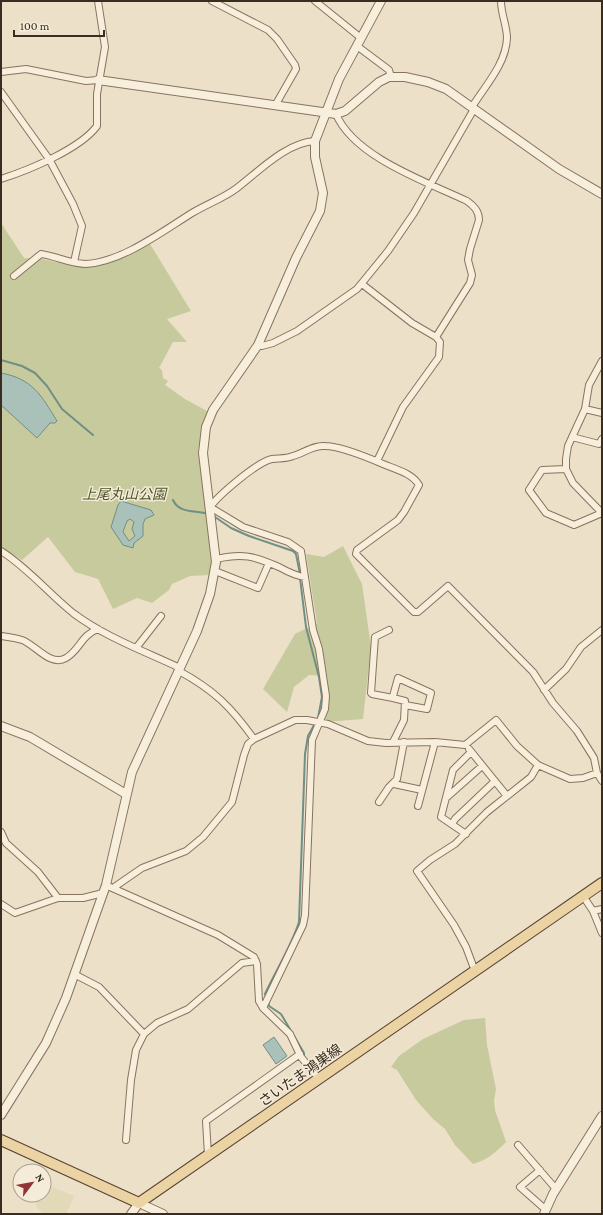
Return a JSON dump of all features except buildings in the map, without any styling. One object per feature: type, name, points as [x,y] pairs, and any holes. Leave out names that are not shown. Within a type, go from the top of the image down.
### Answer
[{"type":"main road","name":"さいたま鴻巣線","points":[[139,1203],[602,883]]},
{"type":"main road","points":[[1,1140],[139,1203]]},
{"type":"street","points":[[1,179],[24,171],[49,159],[84,139],[98,126],[98,80],[104,63],[105,47],[98,1]]},
{"type":"street","points":[[212,1],[268,30],[277,39],[295,65],[296,69],[276,104]]},
{"type":"street","points":[[315,1],[361,38]]},
{"type":"street","points":[[109,886],[126,794],[138,756],[197,631],[210,594],[215,571],[216,559],[203,453],[206,427],[213,410],[258,345],[296,258],[320,211],[323,193],[315,157],[314,141],[327,112],[334,90],[381,1]]},
{"type":"street","points":[[258,345],[262,346],[273,343],[297,331],[353,293],[362,284],[396,240],[473,108],[497,70],[506,45],[507,37],[501,1]]},
{"type":"street","points":[[357,46],[389,70],[391,77]]},
{"type":"street","points":[[1,71],[26,69],[86,81],[98,80],[276,104],[336,114],[345,111],[379,82],[391,77],[405,77],[446,89],[559,169],[602,194]]},
{"type":"street","points":[[1,92],[49,159],[73,204],[82,226],[74,262]]},
{"type":"street","points":[[336,114],[349,134],[360,145],[405,173],[467,201],[474,206],[479,214],[479,220],[468,260],[472,275],[470,283],[436,337]]},
{"type":"street","points":[[14,276],[41,254],[87,264],[111,258],[148,242],[192,213],[236,189],[287,151],[303,143],[314,141]]},
{"type":"street","points":[[362,284],[412,323],[436,337],[440,342],[439,357],[403,407],[377,461]]},
{"type":"street","points":[[566,469],[542,470],[529,490],[546,513],[574,526],[602,513],[573,483],[566,469],[567,452],[585,408],[589,385],[602,361]]},
{"type":"street","points":[[585,408],[602,413]]},
{"type":"street","points":[[572,437],[599,444],[602,439]]},
{"type":"street","points":[[210,507],[226,490],[272,459],[283,459],[294,456],[313,447],[336,447],[377,461],[414,477],[419,484],[412,499],[398,520],[357,550],[356,554],[414,612],[418,612],[448,586],[533,672],[544,690],[577,731],[594,758],[602,781]]},
{"type":"street","points":[[210,507],[243,527],[288,542],[298,547],[302,554],[313,630],[319,649],[326,696],[326,709],[312,740],[304,920],[297,940],[263,1008]]},
{"type":"street","points":[[1,550],[16,560],[74,613],[98,629],[179,669],[220,697],[235,712],[254,739]]},
{"type":"street","points":[[216,559],[234,555],[245,555],[269,563],[297,576],[305,577]]},
{"type":"street","points":[[215,571],[258,588],[269,563]]},
{"type":"street","points":[[136,648],[161,616]]},
{"type":"street","points":[[1,636],[24,640],[43,654],[59,659],[71,655],[86,636],[98,629]]},
{"type":"street","points":[[389,630],[375,637],[371,692],[372,694],[405,701],[404,720],[393,742]]},
{"type":"street","points":[[544,690],[566,669],[581,647],[602,630]]},
{"type":"street","points":[[393,698],[398,678],[431,693],[427,709],[405,705]]},
{"type":"street","points":[[1,1115],[51,1034],[103,893],[109,886],[142,868],[186,851],[203,837],[232,802],[244,755],[248,744],[254,739],[295,720],[321,722],[368,741],[435,742],[465,745],[507,796]]},
{"type":"street","points":[[465,745],[496,720],[517,746],[538,765],[570,779],[583,778],[598,773]]},
{"type":"street","points":[[1,726],[31,738],[126,794]]},
{"type":"street","points":[[379,802],[389,787],[394,784],[397,779],[404,742]]},
{"type":"street","points":[[418,806],[435,742]]},
{"type":"street","points":[[466,834],[441,817],[454,768],[471,752]]},
{"type":"street","points":[[475,971],[466,947],[454,925],[417,871],[430,860],[455,844],[487,812],[531,777],[538,765]]},
{"type":"street","points":[[446,798],[482,766]]},
{"type":"street","points":[[452,824],[455,819],[495,781]]},
{"type":"street","points":[[394,784],[422,790]]},
{"type":"street","points":[[1,832],[6,843],[38,872],[58,898]]},
{"type":"street","points":[[109,886],[218,935],[254,957],[256,961],[257,993],[263,1008],[290,1034],[300,1054],[319,1079]]},
{"type":"street","points":[[1,904],[15,913],[58,898],[83,898],[103,893]]},
{"type":"street","points":[[583,896],[593,911],[602,933]]},
{"type":"street","points":[[593,911],[602,909]]},
{"type":"street","points":[[126,1140],[130,1080],[136,1050],[144,1034],[158,1023],[188,1009],[242,963],[256,961]]},
{"type":"street","points":[[74,974],[99,987],[144,1034]]},
{"type":"street","points":[[208,1155],[206,1121],[300,1054]]},
{"type":"street","points":[[540,1170],[520,1187],[544,1212],[556,1189],[602,1116]]},
{"type":"street","points":[[518,1145],[556,1189]]},
{"type":"street","points":[[131,1214],[139,1203],[163,1214]]},
{"type":"shaded area","points":[[52,1187],[74,1196],[66,1214],[43,1214],[36,1206],[37,1203],[52,1203]]},
{"type":"green space","name":"上尾丸山公園","points":[[1,223],[24,258],[42,259],[83,268],[116,259],[150,244],[191,311],[167,319],[187,342],[173,342],[159,368],[162,370],[163,378],[168,381],[165,385],[185,399],[207,411],[198,450],[209,529],[212,563],[210,575],[190,576],[172,584],[169,590],[152,603],[137,598],[113,609],[98,579],[75,572],[48,537],[22,560],[1,547]]},
{"type":"green space","points":[[343,546],[362,584],[371,647],[363,719],[325,722],[329,701],[326,676],[309,675],[294,687],[287,712],[263,689],[295,634],[317,623],[306,554],[324,557]]},
{"type":"green space","points":[[485,1018],[487,1045],[496,1089],[494,1101],[495,1110],[506,1142],[491,1156],[473,1164],[455,1145],[445,1129],[433,1119],[416,1100],[397,1070],[391,1067],[399,1056],[423,1039],[464,1020]]},
{"type":"water","points":[[1,373],[21,379],[29,384],[41,396],[57,421],[55,423],[50,423],[37,438],[1,405]]},
{"type":"water","points":[[121,501],[151,510],[154,515],[145,519],[143,524],[143,536],[134,543],[133,548],[123,545],[111,527],[118,505]],"holes":[[[130,519],[134,522],[132,529],[135,536],[129,541],[123,532],[127,521]]]},
{"type":"water","points":[[274,1037],[287,1056],[276,1064],[263,1045]]},
{"type":"waterway","points":[[1,360],[22,366],[35,373],[47,386],[62,409],[93,435]]},
{"type":"waterway","points":[[173,500],[179,508],[208,514]]},
{"type":"waterway","points":[[212,515],[231,528],[249,536],[293,551],[296,554],[300,574]]},
{"type":"waterway","points":[[266,996],[265,994],[288,949],[299,922],[305,754],[308,736],[318,718],[322,697],[319,677],[306,627],[300,578]]},
{"type":"waterway","points":[[268,1002],[269,1006],[281,1014],[304,1053],[304,1058]]}]
